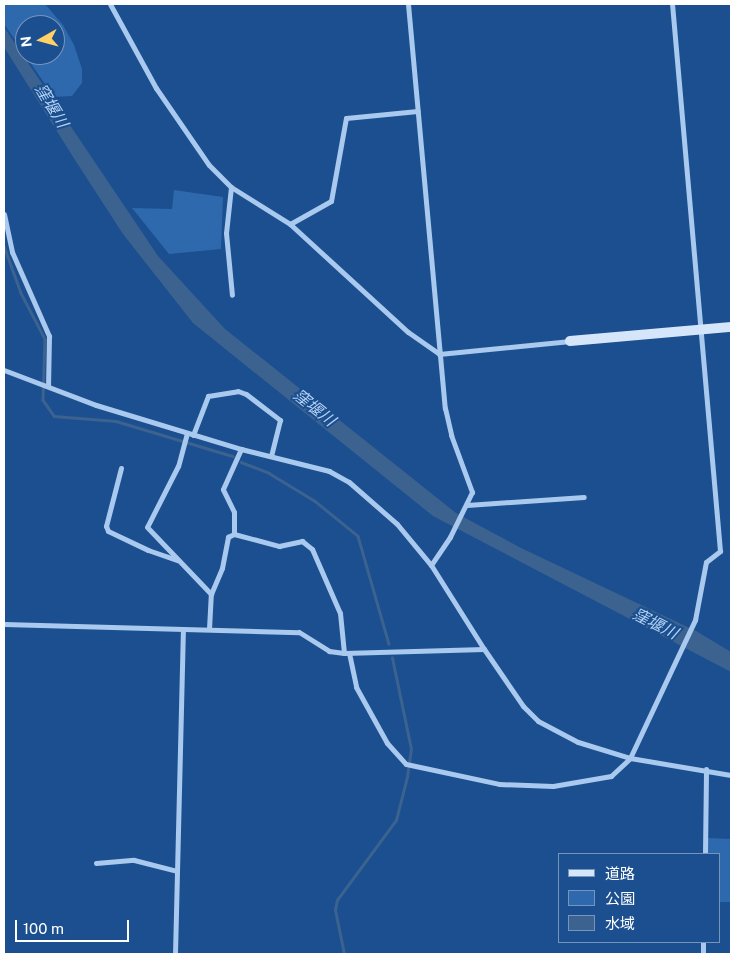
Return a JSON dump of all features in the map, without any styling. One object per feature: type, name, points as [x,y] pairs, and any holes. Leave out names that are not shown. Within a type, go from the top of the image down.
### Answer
[{"type":"street","points":[[110,4],[184,132],[230,187],[290,224],[351,277],[386,314],[439,354],[731,328]]},
{"type":"street","points":[[408,4],[439,354],[450,435],[472,492],[467,506],[450,537],[431,564]]},
{"type":"street","points":[[209,629],[211,594],[222,568],[228,537],[234,534],[279,546],[302,541],[312,549],[340,613],[347,653],[356,686],[387,743],[406,764],[499,784],[553,786],[611,776],[630,758],[695,620],[706,562],[720,551],[672,4]]},
{"type":"street","points":[[290,224],[331,201],[346,118],[418,112]]},
{"type":"street","points":[[230,187],[226,233],[232,295]]},
{"type":"street","points":[[4,214],[12,252],[49,336],[48,386]]},
{"type":"street","points":[[4,370],[96,406],[187,434],[329,471],[349,482],[397,524],[431,564],[484,649],[523,706],[538,721],[578,742],[630,758],[706,769],[731,775]]},
{"type":"street","points":[[194,435],[208,396],[238,391],[280,420],[271,456]]},
{"type":"street","points":[[187,434],[178,466],[147,524],[211,594]]},
{"type":"street","points":[[234,534],[234,512],[223,489],[241,449]]},
{"type":"street","points":[[121,468],[106,526],[108,531],[148,550],[178,560]]},
{"type":"street","points":[[467,506],[584,497]]},
{"type":"street","points":[[4,624],[299,632],[329,652],[347,653],[484,649]]},
{"type":"street","points":[[175,954],[183,629]]},
{"type":"street","points":[[705,853],[706,769]]},
{"type":"street","points":[[96,863],[134,860],[177,871]]},
{"type":"green space","points":[[4,4],[45,4],[54,15],[15,15],[15,40],[4,24]]},
{"type":"green space","points":[[65,29],[74,45],[82,69],[82,83],[72,96],[54,97],[32,65],[65,65]]},
{"type":"green space","points":[[174,190],[223,197],[221,249],[169,254],[132,208],[172,209]]},
{"type":"green space","points":[[708,838],[731,839],[731,902],[720,902],[720,853],[708,853]]},
{"type":"water","points":[[4,27],[15,43],[15,65],[4,47]]},
{"type":"water","name":"窪堰川","points":[[15,65],[30,65],[158,256],[225,329],[456,513],[521,548],[696,631],[731,652],[731,672],[433,516],[193,323],[123,234]]},
{"type":"waterway","points":[[4,246],[21,293],[45,339],[43,400],[54,416],[116,421],[233,456]]},
{"type":"waterway","points":[[241,462],[269,473],[315,501],[358,536],[389,644]]},
{"type":"waterway","points":[[344,954],[335,910],[337,900],[396,820],[407,777],[411,749],[392,658]]}]
